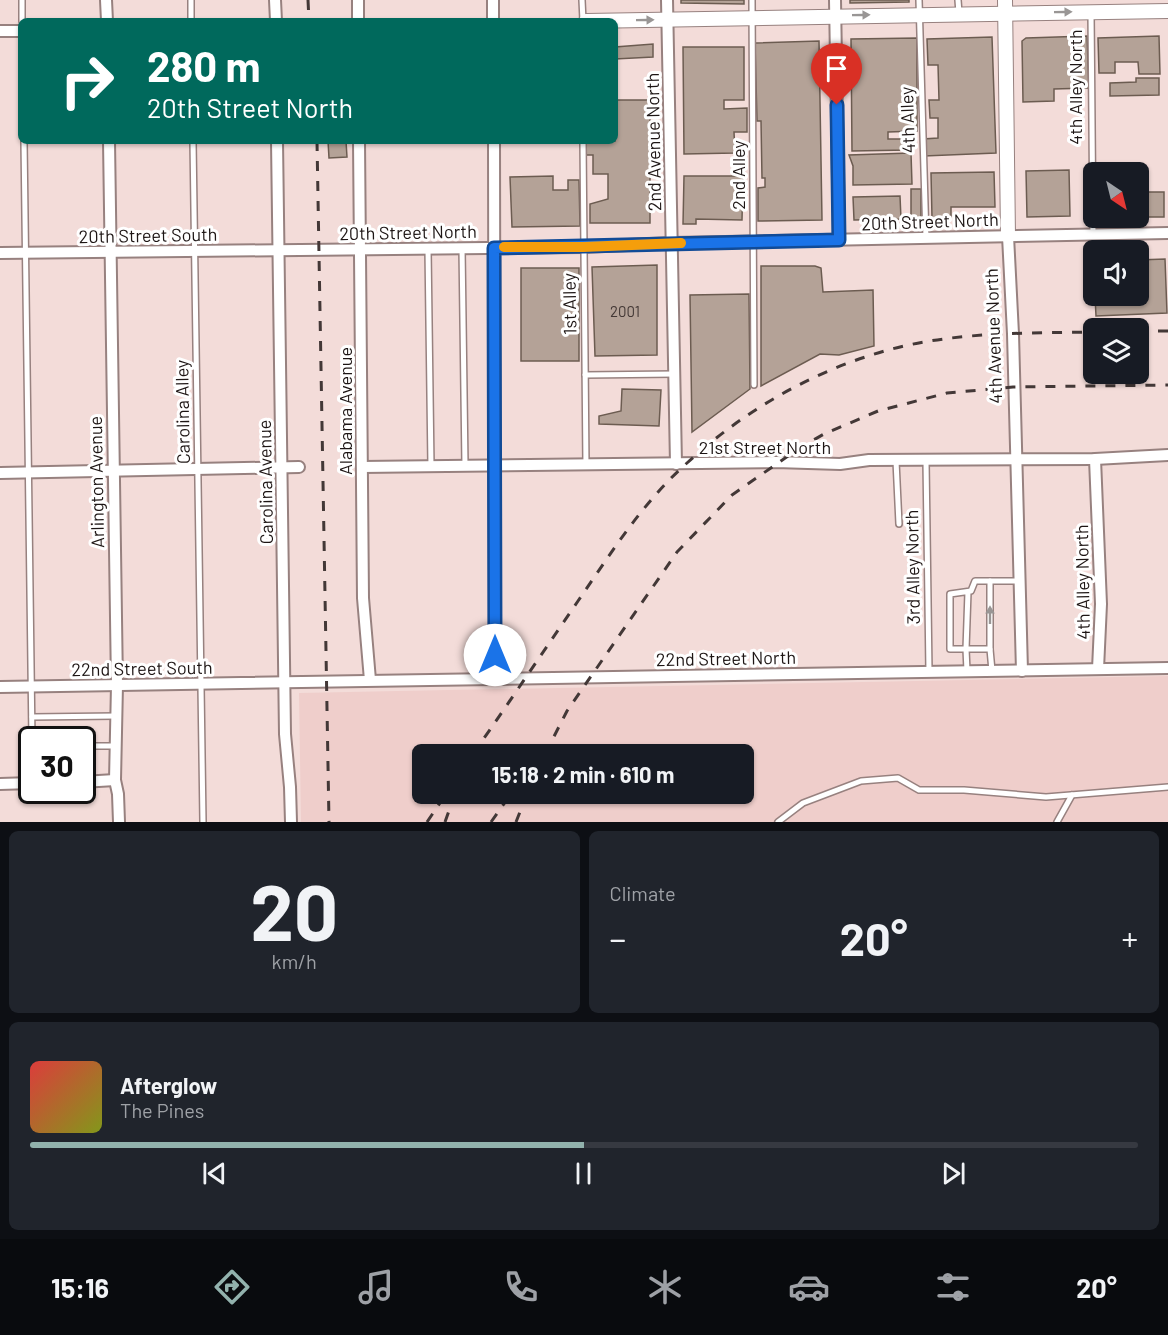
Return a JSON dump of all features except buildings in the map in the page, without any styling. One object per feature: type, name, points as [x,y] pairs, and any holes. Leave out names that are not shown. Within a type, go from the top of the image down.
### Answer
[{"type":"street","points":[[106,0],[107,18]]},
{"type":"street","points":[[275,0],[276,18]]},
{"type":"street","points":[[358,0],[358,18]]},
{"type":"street","points":[[493,0],[493,18]]},
{"type":"street","name":"2nd Avenue North","points":[[667,0],[676,464]]},
{"type":"street","points":[[835,0],[839,240]]},
{"type":"street","points":[[618,20],[835,15],[919,7],[1005,6],[1168,11]]},
{"type":"street","name":"4th Avenue North","points":[[1005,6],[1008,236],[1022,670]]},
{"type":"street","points":[[0,31],[18,31]]},
{"type":"street","name":"Arlington Avenue","points":[[109,144],[112,471],[117,684],[115,780],[119,822]]},
{"type":"street","name":"Carolina Avenue","points":[[277,144],[285,734],[291,788],[291,822]]},
{"type":"street","name":"Alabama Avenue","points":[[359,144],[363,598],[370,680]]},
{"type":"street","points":[[494,144],[495,678]]},
{"type":"street","name":"20th Street North","points":[[297,249],[583,247],[672,243],[1168,233]]},
{"type":"street","name":"20th Street South","points":[[0,254],[297,249]]},
{"type":"street","name":"21st Street North","points":[[362,467],[840,464],[869,460],[1095,459],[1168,455]]},
{"type":"street","name":"4th Alley North","points":[[1095,459],[1101,604],[1098,669]]},
{"type":"street","points":[[0,473],[299,467]]},
{"type":"street","name":"22nd Street North","points":[[284,681],[1168,668]]},
{"type":"street","name":"22nd Street South","points":[[0,687],[284,681]]},
{"type":"street","points":[[96,781],[115,780]]},
{"type":"street","points":[[0,784],[18,783]]},
{"type":"lane","points":[[22,0],[22,18]]},
{"type":"lane","points":[[191,0],[191,18]]},
{"type":"lane","points":[[582,0],[585,18]]},
{"type":"lane","name":"2nd Alley","points":[[752,0],[754,386]]},
{"type":"lane","name":"4th Alley","points":[[919,7],[926,238]]},
{"type":"lane","name":"4th Alley North","points":[[1093,235],[1098,8]]},
{"type":"lane","points":[[24,144],[32,726]]},
{"type":"lane","name":"Carolina Alley","points":[[193,144],[203,822]]},
{"type":"lane","name":"1st Alley","points":[[583,144],[586,466]]},
{"type":"lane","points":[[462,248],[465,466]]},
{"type":"lane","points":[[428,249],[432,466]]},
{"type":"lane","points":[[585,375],[675,375]]},
{"type":"lane","points":[[896,461],[899,524]]},
{"type":"lane","name":"3rd Alley North","points":[[926,461],[929,672]]},
{"type":"lane","points":[[990,581],[992,671]]},
{"type":"lane","points":[[990,649],[950,649],[950,594],[971,591],[975,582],[1019,581]]},
{"type":"lane","points":[[966,671],[968,592]]},
{"type":"lane","points":[[32,717],[116,716]]},
{"type":"lane","points":[[96,746],[116,746]]},
{"type":"lane","points":[[778,822],[803,803],[861,781],[898,778],[919,790],[964,790],[1046,797],[1168,787]]},
{"type":"lane","points":[[1057,822],[1072,795]]},
{"type":"shaded area","points":[[1168,676],[1168,822],[301,822],[299,693]]},
{"type":"railway","points":[[308,0],[309,18]]},
{"type":"railway","points":[[317,144],[329,822]]},
{"type":"railway","points":[[1149,331],[1168,331]]},
{"type":"railway","points":[[480,744],[628,529],[656,494],[687,463],[761,406],[844,364],[904,346],[974,336],[1083,332]]},
{"type":"railway","points":[[550,744],[567,711],[677,552],[732,495],[798,449],[824,434],[878,411],[947,393],[1013,387],[1168,385]]},
{"type":"railway","points":[[427,822],[439,804]]},
{"type":"railway","points":[[445,822],[451,804]]},
{"type":"railway","points":[[491,822],[504,804]]},
{"type":"railway","points":[[516,822],[523,804]]},
{"type":"slow traffic","points":[[504,247],[681,243]]},
{"type":"route","points":[[495,655],[494,248],[839,240],[837,105]]}]
